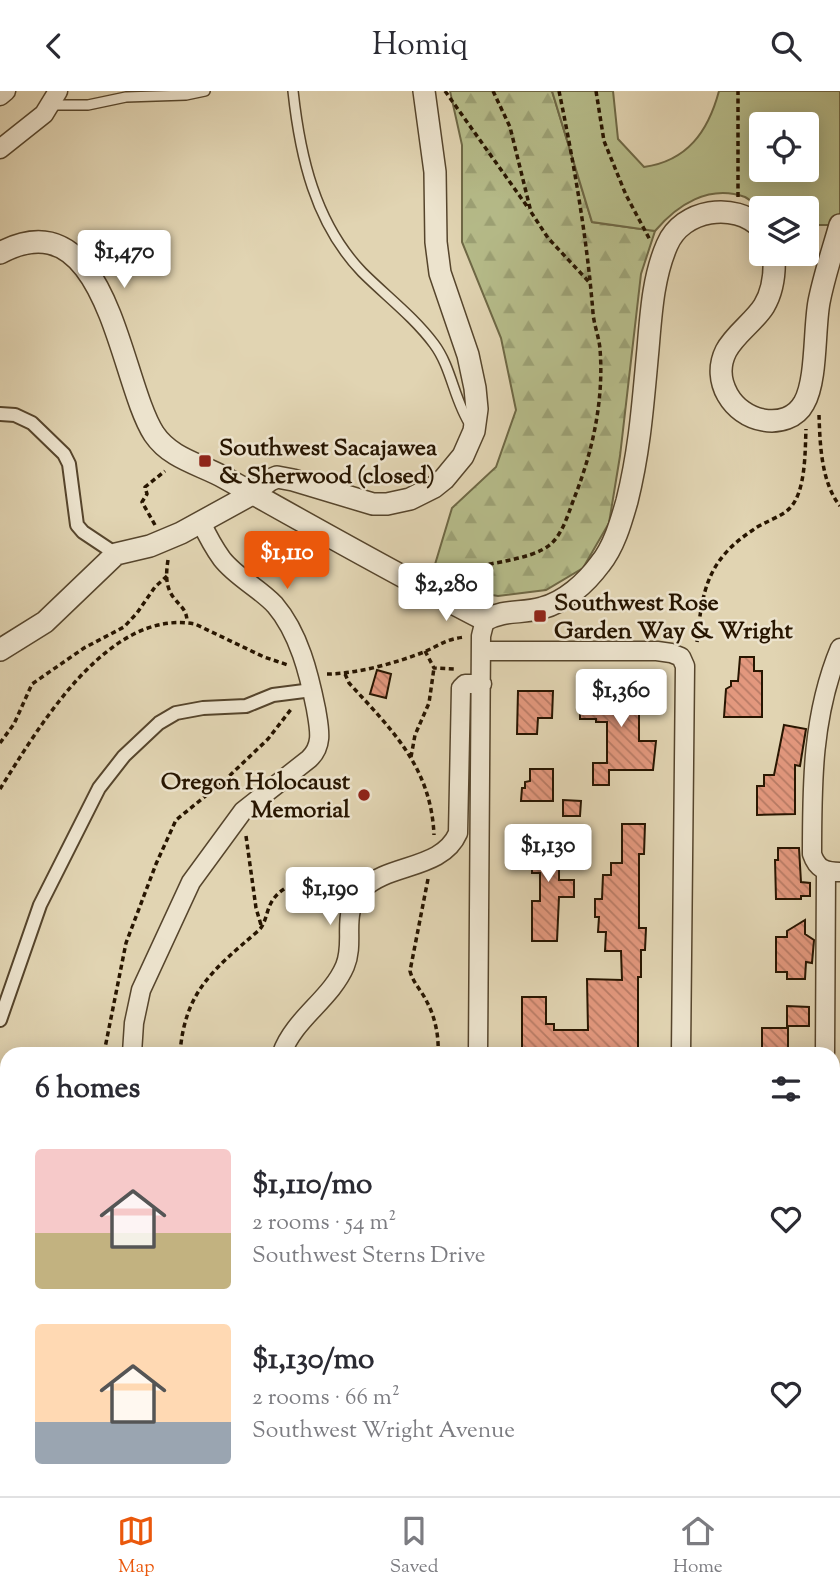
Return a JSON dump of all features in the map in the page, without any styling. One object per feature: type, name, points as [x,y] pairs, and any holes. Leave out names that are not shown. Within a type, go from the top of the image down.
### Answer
[{"type":"street","points":[[0,96],[6,91]]},
{"type":"street","points":[[0,650],[45,622],[116,554],[163,541],[277,477],[373,504],[400,502],[421,494],[444,479],[463,457],[474,431],[477,409],[475,388],[468,355],[440,273],[436,242],[435,171],[424,91]]},
{"type":"street","points":[[0,149],[30,126],[55,98]]},
{"type":"street","points":[[478,1047],[481,636],[485,620],[499,613],[542,608],[569,596],[601,563],[621,521],[638,457],[651,317],[659,267],[668,242],[678,229],[699,216],[716,211],[739,214],[749,219]]},
{"type":"street","points":[[774,266],[773,282],[765,305],[726,351],[722,369],[725,391],[729,400],[740,410],[753,418],[783,421],[796,413],[805,401],[814,365],[819,303],[840,225]]},
{"type":"street","points":[[0,253],[16,246],[37,243],[61,248],[89,273],[101,291],[117,330],[140,406],[154,434],[178,457],[223,476],[251,494],[485,620]]},
{"type":"street","points":[[0,414],[15,415],[32,423],[64,454],[69,464],[77,525],[116,554]]},
{"type":"street","points":[[132,1047],[141,990],[191,882],[243,811],[316,753],[320,734],[305,691],[307,669],[289,624],[275,605],[223,561],[201,522]]},
{"type":"street","points":[[825,1047],[833,872],[815,863],[812,854],[811,787],[820,713],[829,676],[840,648]]},
{"type":"street","points":[[482,651],[657,651],[681,657],[685,666],[681,1047]]},
{"type":"street","points":[[285,1047],[293,1032],[345,966],[350,907],[364,888],[380,878],[432,858],[450,848],[456,839],[461,688],[465,684],[482,684]]},
{"type":"street","points":[[0,1020],[40,905],[99,788],[124,756],[159,723],[176,713],[203,708],[246,706],[272,695],[305,691]]},
{"type":"lane","points":[[55,98],[88,105],[126,97],[186,95],[205,91]]},
{"type":"lane","points":[[293,91],[305,164],[328,225],[360,270],[437,347],[463,415],[474,431]]},
{"type":"path","points":[[444,91],[548,238],[592,284]]},
{"type":"path","points":[[493,91],[510,127],[531,212]]},
{"type":"path","points":[[428,589],[438,575],[519,557],[540,551],[551,544],[559,534],[587,466],[599,397],[600,349],[593,316],[592,284],[573,161],[559,91]]},
{"type":"path","points":[[596,91],[604,141],[617,173],[653,245],[664,253]]},
{"type":"path","points":[[738,91],[739,214]]},
{"type":"path","points":[[809,386],[818,401],[820,440],[829,491],[840,506]]},
{"type":"path","points":[[697,642],[703,593],[707,580],[721,558],[749,532],[789,510],[796,498],[805,465],[808,419]]},
{"type":"path","points":[[158,531],[142,502],[146,498],[145,487],[170,467]]},
{"type":"path","points":[[170,553],[167,576],[170,591],[184,608],[187,622]]},
{"type":"path","points":[[0,743],[14,724],[32,684],[83,648],[124,627],[167,576]]},
{"type":"path","points":[[0,789],[50,714],[93,662],[125,639],[150,627],[187,622],[207,628],[264,657],[294,666]]},
{"type":"path","points":[[327,674],[345,674],[425,651],[445,640],[465,637]]},
{"type":"path","points":[[411,758],[415,735],[429,702],[434,668],[425,651]]},
{"type":"path","points":[[434,668],[465,669]]},
{"type":"path","points":[[345,674],[349,683],[399,738],[419,770],[431,800],[434,840]]},
{"type":"path","points":[[105,1047],[126,943],[176,820],[224,781],[268,739],[305,691]]},
{"type":"path","points":[[243,811],[256,908],[262,927]]},
{"type":"path","points":[[429,870],[411,971],[413,980],[428,1002],[437,1047]]},
{"type":"path","points":[[180,1047],[181,1036],[194,998],[217,966],[262,927],[269,905],[284,888],[321,878],[364,888]]},
{"type":"green space","points":[[450,91],[552,91],[592,222],[655,231],[641,274],[620,456],[609,523],[583,568],[546,590],[498,596],[462,590],[433,571],[452,508],[496,467],[516,410],[501,338],[462,242],[462,145]]},
{"type":"green space","points":[[552,91],[613,91],[618,139],[644,167],[672,158],[694,142],[709,119],[719,91],[840,91],[840,225],[819,225],[819,196],[749,196],[749,200],[719,193],[695,199],[684,205],[655,231],[592,222]]},
{"type":"building","points":[[740,657],[754,657],[754,671],[762,671],[762,717],[724,717],[726,689],[731,686],[731,681],[738,681]]},
{"type":"building","points":[[377,670],[391,674],[386,698],[370,694]]},
{"type":"building","points":[[626,687],[658,688],[657,710],[639,710],[639,741],[656,741],[653,770],[609,770],[609,785],[593,785],[593,763],[607,763],[607,722],[580,719],[580,693],[625,693]]},
{"type":"building","points":[[518,691],[553,691],[552,718],[538,718],[537,734],[517,734]]},
{"type":"building","points":[[784,725],[806,729],[800,766],[795,765],[795,814],[757,815],[757,786],[764,786],[764,775],[774,775]]},
{"type":"building","points":[[530,769],[553,769],[553,801],[521,801],[522,788],[525,788],[525,782],[530,781]]},
{"type":"building","points":[[563,800],[581,801],[580,816],[563,816]]},
{"type":"building","points":[[622,824],[645,824],[644,854],[639,854],[639,928],[646,928],[645,950],[641,950],[641,977],[638,977],[638,1047],[522,1047],[522,997],[546,997],[546,1024],[554,1024],[554,1030],[588,1030],[587,979],[622,980],[621,951],[605,951],[606,932],[598,932],[599,917],[595,917],[595,899],[602,899],[603,875],[611,875],[611,863],[622,863]]},
{"type":"building","points":[[536,828],[559,828],[559,880],[574,880],[574,897],[559,897],[557,941],[532,941],[532,901],[540,901],[540,873],[532,873],[532,834],[536,834]]},
{"type":"building","points":[[778,848],[799,848],[801,882],[810,883],[810,896],[801,896],[801,899],[776,899],[775,860],[778,860]]},
{"type":"building","points":[[805,920],[805,934],[814,940],[812,963],[806,962],[805,979],[787,979],[787,972],[776,972],[776,937],[787,937],[787,931]]},
{"type":"building","points":[[787,1006],[809,1007],[809,1026],[787,1026]]},
{"type":"building","points":[[762,1028],[788,1028],[788,1047],[762,1047]]},
{"type":"place","name":"Southwest Sacajawea & Sherwood (closed)","points":[[205,461]]},
{"type":"place","name":"Southwest Rose Garden Way & Wright","points":[[540,616]]},
{"type":"place","name":"Oregon Holocaust Memorial","points":[[364,795]]}]
